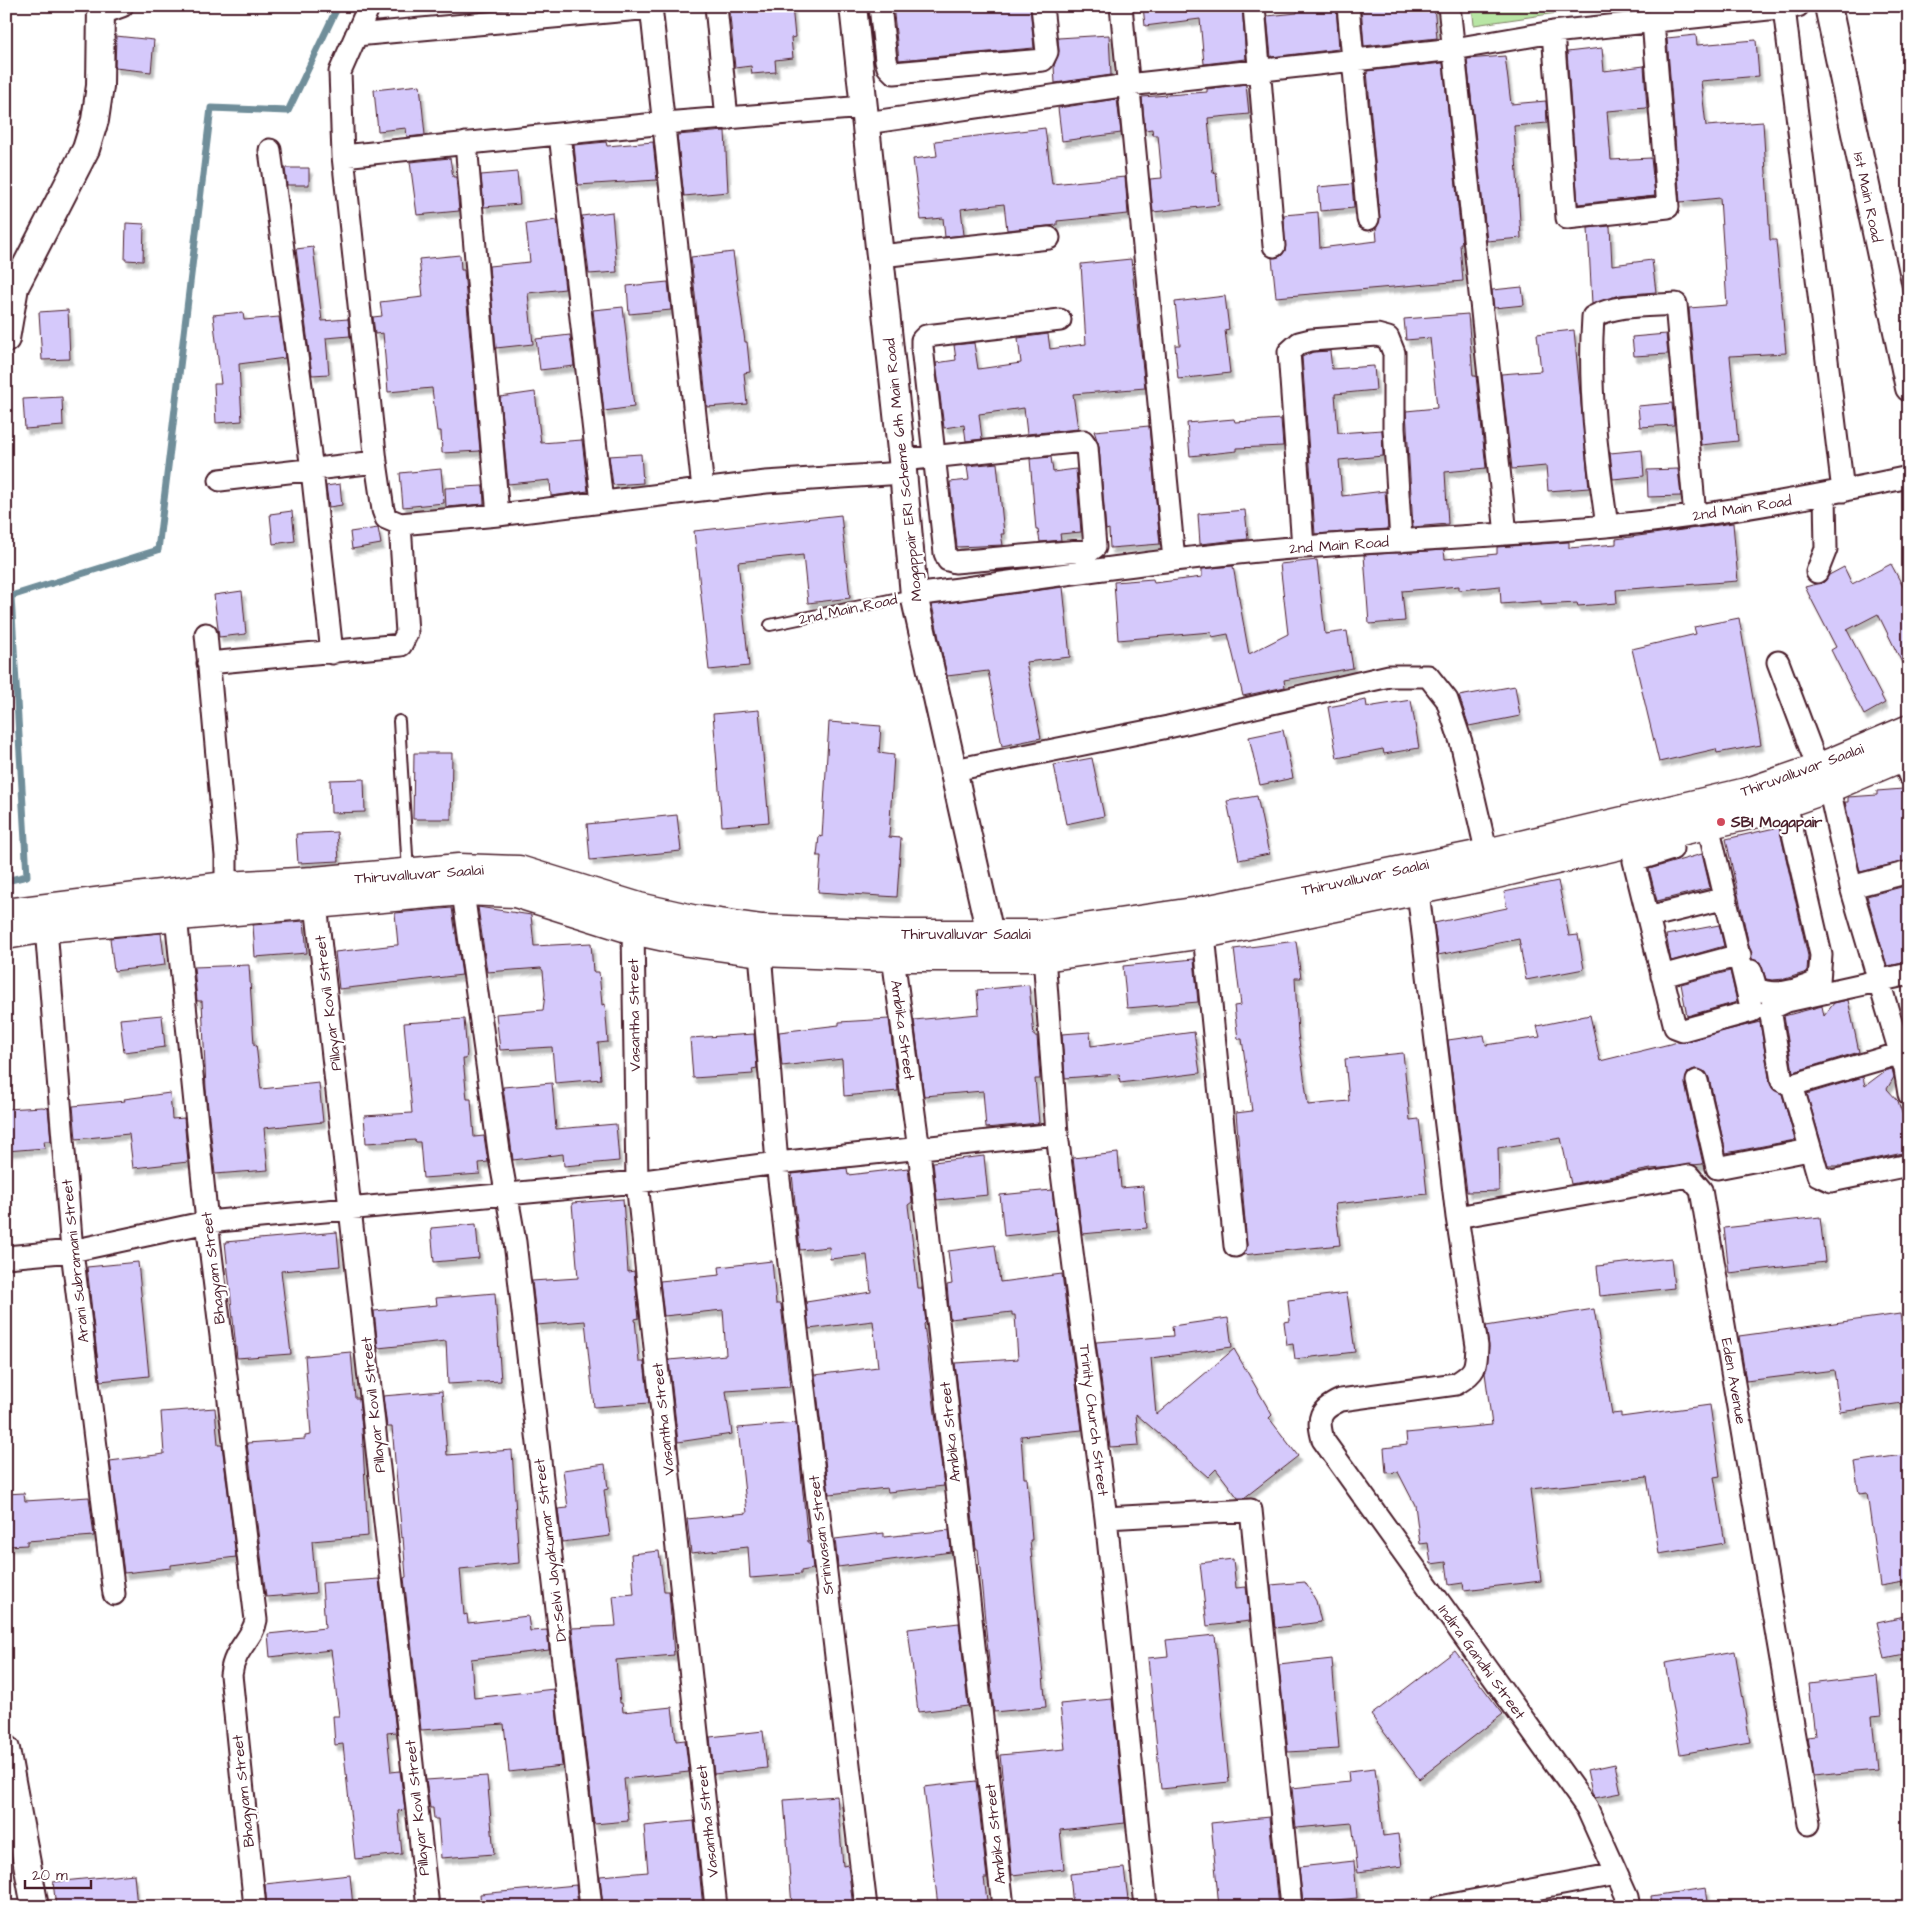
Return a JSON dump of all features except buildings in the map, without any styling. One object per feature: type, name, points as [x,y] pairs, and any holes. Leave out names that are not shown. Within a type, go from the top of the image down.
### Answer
[{"type":"main road","name":"Thiruvalluvar Saalai","points":[[1043,945],[1200,911],[1622,844],[1758,813],[1786,803],[1824,778],[1909,729]]},
{"type":"main road","name":"Thiruvalluvar Saalai","points":[[1489,864],[1751,791],[1907,762]]},
{"type":"main road","name":"Thiruvalluvar Saalai","points":[[6,935],[46,928],[316,904],[519,870],[639,907],[692,919],[762,929],[893,934],[993,945],[1043,945],[1204,934],[1417,878]]},
{"type":"main road","name":"Thiruvalluvar Saalai","points":[[6,913],[226,886],[314,881],[408,872],[461,879],[516,893],[633,930],[688,942],[760,952],[893,958],[993,945]]},
{"type":"street","points":[[369,6],[340,72],[343,156],[376,462],[383,510],[386,518],[400,524],[498,515],[703,489],[903,467],[935,457],[1083,441],[1087,447],[1095,547],[1091,550],[955,562],[948,560],[945,553],[935,457],[922,347],[922,340],[926,336],[1060,320]]},
{"type":"street","points":[[716,6],[727,119]]},
{"type":"street","name":"Mogappair ERI Scheme 6th Main Road","points":[[854,6],[903,467],[914,595],[993,945]]},
{"type":"street","points":[[880,6],[886,60],[888,67],[894,73],[1043,60],[1047,52],[1042,6]]},
{"type":"street","points":[[1121,6],[1174,560]]},
{"type":"street","points":[[1254,6],[1274,246]]},
{"type":"street","points":[[1348,6],[1368,219]]},
{"type":"street","points":[[1449,6],[1506,534]]},
{"type":"street","name":"1st Main Road","points":[[1828,6],[1902,322],[1909,388]]},
{"type":"street","points":[[356,35],[651,7],[703,489]]},
{"type":"street","points":[[343,156],[665,123],[727,119],[865,115],[1259,72],[1454,48],[1553,32],[1791,7],[1834,492],[1826,550],[1817,572]]},
{"type":"street","points":[[6,339],[15,287],[86,149],[95,120],[108,9]]},
{"type":"street","points":[[1553,32],[1567,218],[1668,207],[1653,21]]},
{"type":"street","points":[[560,134],[602,502]]},
{"type":"street","points":[[466,143],[498,515]]},
{"type":"street","points":[[270,150],[312,470],[332,653]]},
{"type":"street","points":[[880,256],[1049,238]]},
{"type":"street","points":[[1606,526],[1593,426],[1593,317],[1604,311],[1624,308],[1676,304],[1695,516]]},
{"type":"street","points":[[1303,547],[1290,352],[1299,343],[1311,340],[1377,334],[1388,338],[1394,353],[1394,428],[1401,542]]},
{"type":"street","points":[[220,480],[376,462]]},
{"type":"street","name":"2nd Main Road","points":[[914,595],[1174,560],[1303,547],[1401,542],[1606,526],[1695,516],[1834,492],[1909,476]]},
{"type":"street","points":[[208,663],[397,647],[405,640],[406,625],[400,524]]},
{"type":"street","points":[[206,634],[226,856],[226,886]]},
{"type":"street","points":[[1778,662],[1824,778],[1851,887],[1904,1064],[1909,1094]]},
{"type":"street","points":[[954,770],[1178,725],[1389,676],[1428,676],[1447,700],[1461,742],[1489,864]]},
{"type":"street","points":[[1713,824],[1756,988],[1764,994],[1797,990],[1819,982],[1821,955],[1786,803]]},
{"type":"street","points":[[1669,834],[1672,849],[1634,862],[1675,1027],[1684,1030],[1752,1011],[1726,898],[1713,824]]},
{"type":"street","points":[[1622,844],[1665,1037]]},
{"type":"street","points":[[1851,887],[1909,872]]},
{"type":"street","points":[[1417,878],[1457,1218],[1689,1176],[1717,1168],[1799,1152]]},
{"type":"street","name":"Dr.Selvi Jayakumar Street","points":[[461,879],[506,1193],[515,1242],[591,1907]]},
{"type":"street","points":[[1648,918],[1726,898]]},
{"type":"street","name":"Pillayar Kovil Street","points":[[316,904],[428,1907]]},
{"type":"street","name":"Bhagyam Street","points":[[176,916],[207,1222],[256,1620],[255,1626],[239,1648],[232,1662],[231,1675],[255,1907]]},
{"type":"street","name":"Arani Subramani Street","points":[[46,928],[72,1250],[114,1594]]},
{"type":"street","name":"Vasantha Street","points":[[633,930],[637,1182],[716,1907]]},
{"type":"street","points":[[1204,934],[1235,1246]]},
{"type":"street","name":"Trinity Church Street","points":[[1043,945],[1058,1134],[1106,1518],[1146,1907]]},
{"type":"street","name":"Srinivasan Street","points":[[760,952],[777,1163],[866,1907]]},
{"type":"street","points":[[1662,976],[1740,956]]},
{"type":"street","name":"Ambika Street","points":[[893,958],[919,1150],[1003,1907]]},
{"type":"street","points":[[1904,1064],[1792,1085],[1782,1081],[1770,1009],[1787,1000],[1909,974]]},
{"type":"street","points":[[1697,1080],[1717,1168]]},
{"type":"street","points":[[1792,1085],[1818,1175],[1823,1180],[1830,1182],[1909,1165]]},
{"type":"street","points":[[6,1257],[72,1250],[207,1222],[351,1207],[637,1182],[777,1163],[919,1150],[1058,1134]]},
{"type":"street","name":"Eden Avenue","points":[[1689,1176],[1701,1190],[1809,1824]]},
{"type":"street","name":"Indira Gandhi Street","points":[[1457,1218],[1477,1346],[1476,1367],[1468,1376],[1456,1384],[1341,1400],[1329,1406],[1321,1413],[1319,1425],[1323,1440],[1587,1808],[1629,1907]]},
{"type":"street","points":[[1106,1518],[1251,1510],[1291,1907]]},
{"type":"street","points":[[6,1749],[35,1907]]},
{"type":"street","points":[[1440,1907],[1616,1874]]},
{"type":"lane","name":"2nd Main Road","points":[[770,625],[914,595]]},
{"type":"lane","points":[[399,721],[408,872]]},
{"type":"green space","points":[[1472,6],[1605,6],[1474,25]]},
{"type":"waterway","points":[[6,881],[27,876],[11,596],[158,550],[211,108],[288,111],[338,6]]},
{"type":"place","name":"SBI Mogapair","points":[[1721,822]]}]
